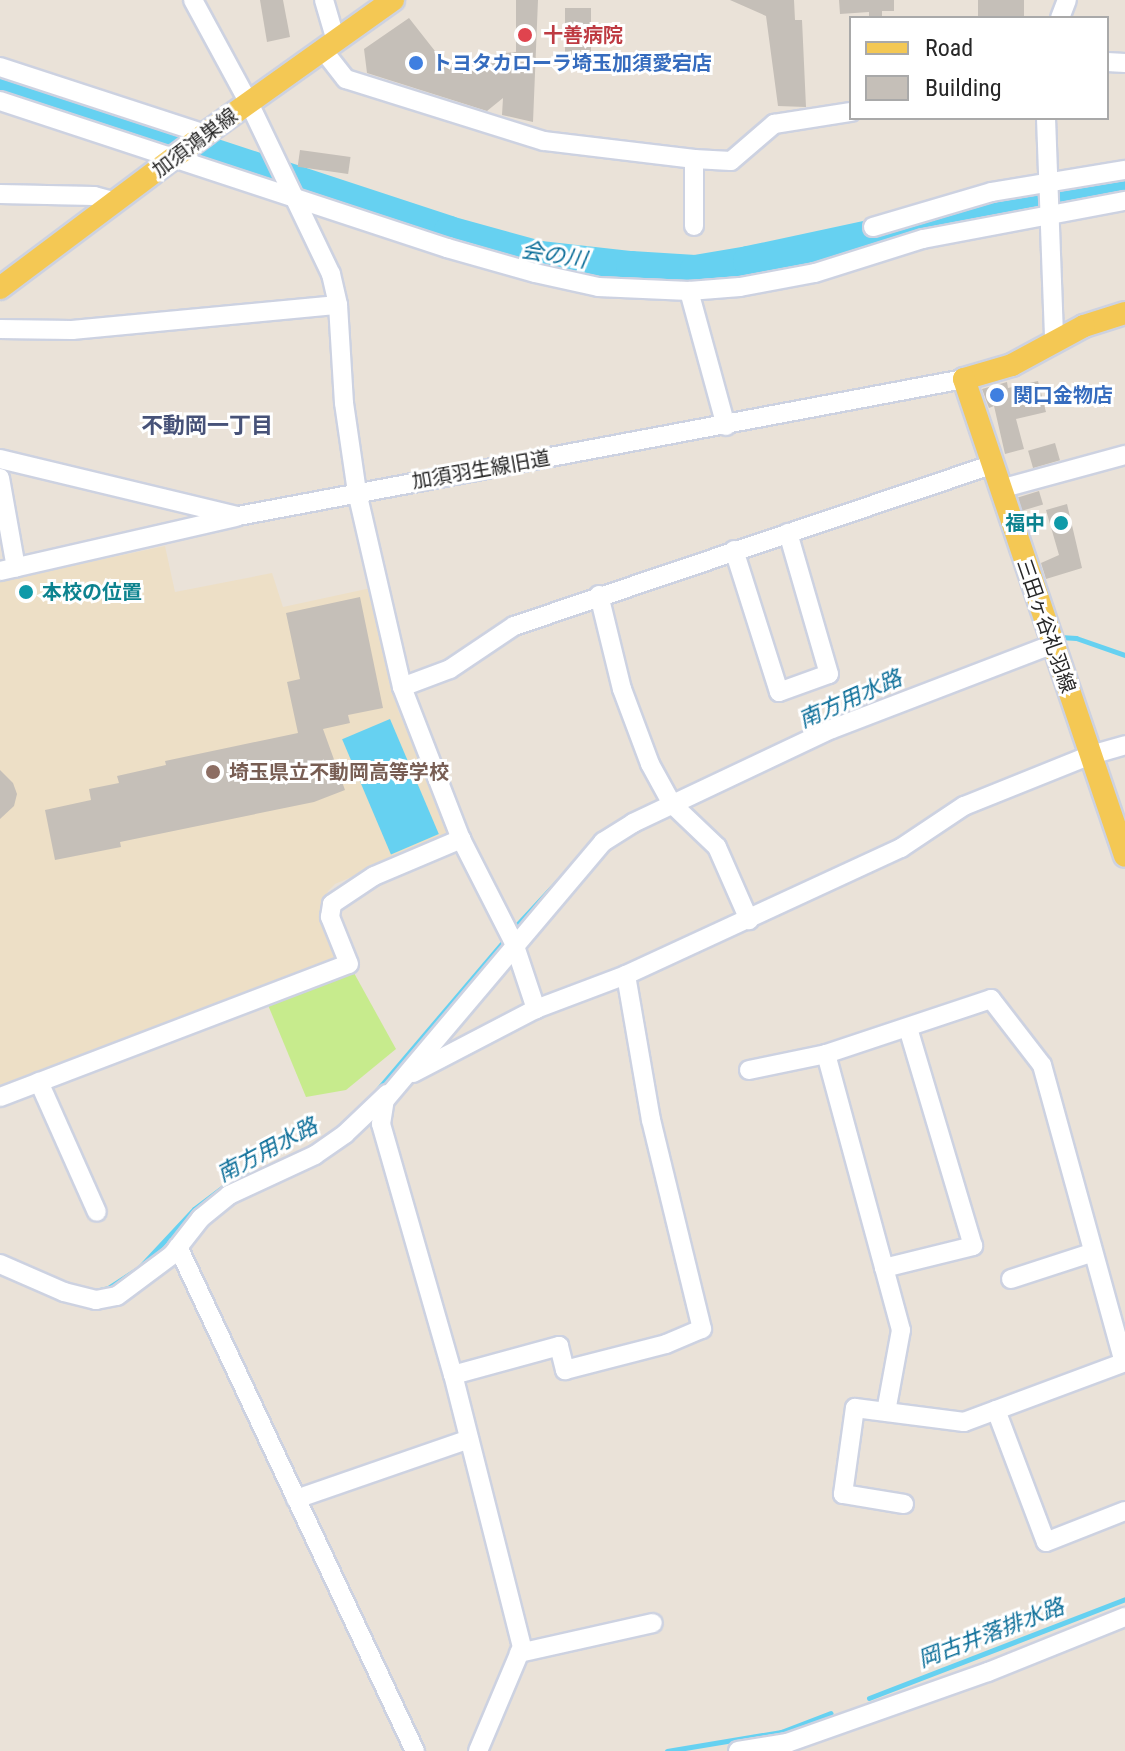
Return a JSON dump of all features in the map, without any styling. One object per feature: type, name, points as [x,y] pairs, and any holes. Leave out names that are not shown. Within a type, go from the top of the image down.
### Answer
[{"type":"main road","name":"加須鴻巣線","points":[[0,288],[176,156],[393,0]]},
{"type":"main road","points":[[964,379],[1012,365],[1105,317],[1125,313]]},
{"type":"main road","name":"三田ヶ谷礼羽線","points":[[964,379],[1125,856]]},
{"type":"street","points":[[193,0],[249,103],[331,274],[338,305],[344,403],[357,492],[402,687],[461,839],[511,937],[536,1009]]},
{"type":"street","points":[[324,0],[330,46],[346,79],[544,141],[731,161],[774,124],[849,112]]},
{"type":"street","points":[[0,67],[202,137]]},
{"type":"street","points":[[0,101],[176,156],[447,248],[548,277],[598,287],[689,291],[740,287],[815,273],[1049,199],[1125,170]]},
{"type":"street","points":[[1046,120],[1054,341]]},
{"type":"street","points":[[694,159],[694,226]]},
{"type":"street","points":[[873,227],[992,192],[1049,199],[1125,201]]},
{"type":"street","points":[[0,194],[94,196],[116,202]]},
{"type":"street","points":[[689,291],[726,426]]},
{"type":"street","points":[[0,329],[72,330],[338,305]]},
{"type":"street","name":"加須羽生線旧道","points":[[0,459],[238,516],[964,379]]},
{"type":"street","points":[[1000,489],[1125,455]]},
{"type":"street","points":[[402,687],[450,669],[514,626],[991,465]]},
{"type":"street","points":[[0,478],[8,569],[199,528],[238,516]]},
{"type":"street","points":[[734,550],[779,692],[829,674],[788,533]]},
{"type":"street","points":[[599,595],[622,689],[650,764],[669,800],[717,847],[749,920]]},
{"type":"street","points":[[478,1751],[522,1647],[453,1375],[381,1124],[385,1100],[511,937],[603,842],[669,800],[832,729],[1050,641]]},
{"type":"street","points":[[0,1264],[64,1292],[96,1300],[117,1296],[178,1247],[201,1218],[229,1195],[315,1155],[345,1134],[396,1086],[419,1070],[536,1009],[626,975],[901,848],[964,806],[1091,755],[1125,745]]},
{"type":"street","points":[[0,1097],[349,964],[330,917],[332,904],[374,876],[461,839]]},
{"type":"street","points":[[453,1375],[559,1346],[565,1370],[666,1344],[702,1329],[651,1120],[626,975]]},
{"type":"street","points":[[749,1070],[826,1054],[991,999],[1042,1065],[1091,1253],[1124,1362],[964,1422],[855,1408],[843,1494],[904,1504]]},
{"type":"street","points":[[884,1268],[973,1246],[908,1028]]},
{"type":"street","points":[[826,1054],[901,1330],[886,1412]]},
{"type":"street","points":[[39,1082],[97,1212]]},
{"type":"street","points":[[178,1247],[415,1751]]},
{"type":"street","points":[[1011,1279],[1091,1253]]},
{"type":"street","points":[[996,1410],[1046,1542],[1125,1511]]},
{"type":"street","points":[[296,1499],[469,1439]]},
{"type":"street","points":[[738,1751],[787,1743],[988,1672],[1125,1617]]},
{"type":"street","points":[[519,1653],[653,1623]]},
{"type":"shaded area","name":"埼玉県立不動岡高等学校","points":[[165,546],[175,592],[272,573],[283,607],[371,588],[398,710],[452,834],[335,884],[328,891],[323,914],[337,960],[0,1085],[0,581]]},
{"type":"green space","points":[[354,973],[396,1049],[346,1090],[306,1097],[268,1005]]},
{"type":"water","points":[[390,719],[439,834],[391,854],[342,739]]},
{"type":"building","points":[[260,0],[283,0],[290,37],[267,42]]},
{"type":"building","points":[[516,0],[538,0],[533,122],[502,115],[503,98],[487,111],[367,73],[364,49],[409,18],[442,60],[486,71],[487,55],[516,52]]},
{"type":"building","points":[[730,0],[794,0],[795,20],[802,20],[806,107],[778,106],[766,16]]},
{"type":"building","points":[[839,0],[894,0],[894,11],[882,11],[882,16],[869,16],[869,12],[840,14]]},
{"type":"building","points":[[978,0],[1024,0],[1024,16],[978,16]]},
{"type":"building","points":[[565,8],[591,8],[591,64],[565,64]]},
{"type":"building","points":[[300,150],[351,157],[348,174],[298,167]]},
{"type":"building","points":[[1038,381],[1046,412],[1016,419],[1024,449],[1005,454],[994,406],[989,408],[982,389],[1007,382],[1008,388]]},
{"type":"building","points":[[1055,443],[1060,460],[1033,468],[1028,451]]},
{"type":"building","points":[[1039,491],[1043,504],[1022,511],[1018,497]]},
{"type":"building","points":[[1067,504],[1082,568],[1046,579],[1041,563],[1059,555],[1046,510]]},
{"type":"building","points":[[360,597],[383,708],[348,715],[350,723],[323,729],[345,790],[314,802],[120,842],[121,847],[55,860],[45,810],[91,800],[89,789],[119,783],[117,776],[166,765],[165,761],[298,733],[287,682],[300,679],[286,613]]},
{"type":"building","points":[[0,770],[13,783],[17,794],[14,806],[0,819]]},
{"type":"waterway","name":"会の川","points":[[0,83],[449,231],[540,256],[631,266],[695,270],[748,261],[1125,180]]},
{"type":"waterway","name":"南方用水路","points":[[1060,637],[1076,638],[1125,655]]},
{"type":"waterway","name":"南方用水路","points":[[515,927],[567,871]]},
{"type":"waterway","name":"南方用水路","points":[[372,1096],[503,942]]},
{"type":"waterway","name":"南方用水路","points":[[91,1292],[108,1288],[140,1267],[194,1209],[227,1184],[266,1168]]},
{"type":"waterway","name":"岡古井落排水路","points":[[869,1698],[1125,1599]]},
{"type":"waterway","name":"岡古井落排水路","points":[[667,1751],[781,1732],[831,1713]]},
{"type":"place","name":"十善病院","points":[[525,35]]},
{"type":"place","name":"トヨタカローラ埼玉加須愛宕店","points":[[416,63]]},
{"type":"place","name":"関口金物店","points":[[997,395]]},
{"type":"place","name":"福中","points":[[1061,523]]},
{"type":"place","name":"本校の位置","points":[[26,592]]},
{"type":"place","name":"埼玉県立不動岡高等学校","points":[[213,772]]},
{"type":"district","name":"不動岡一丁目","points":[[207,426]]}]
